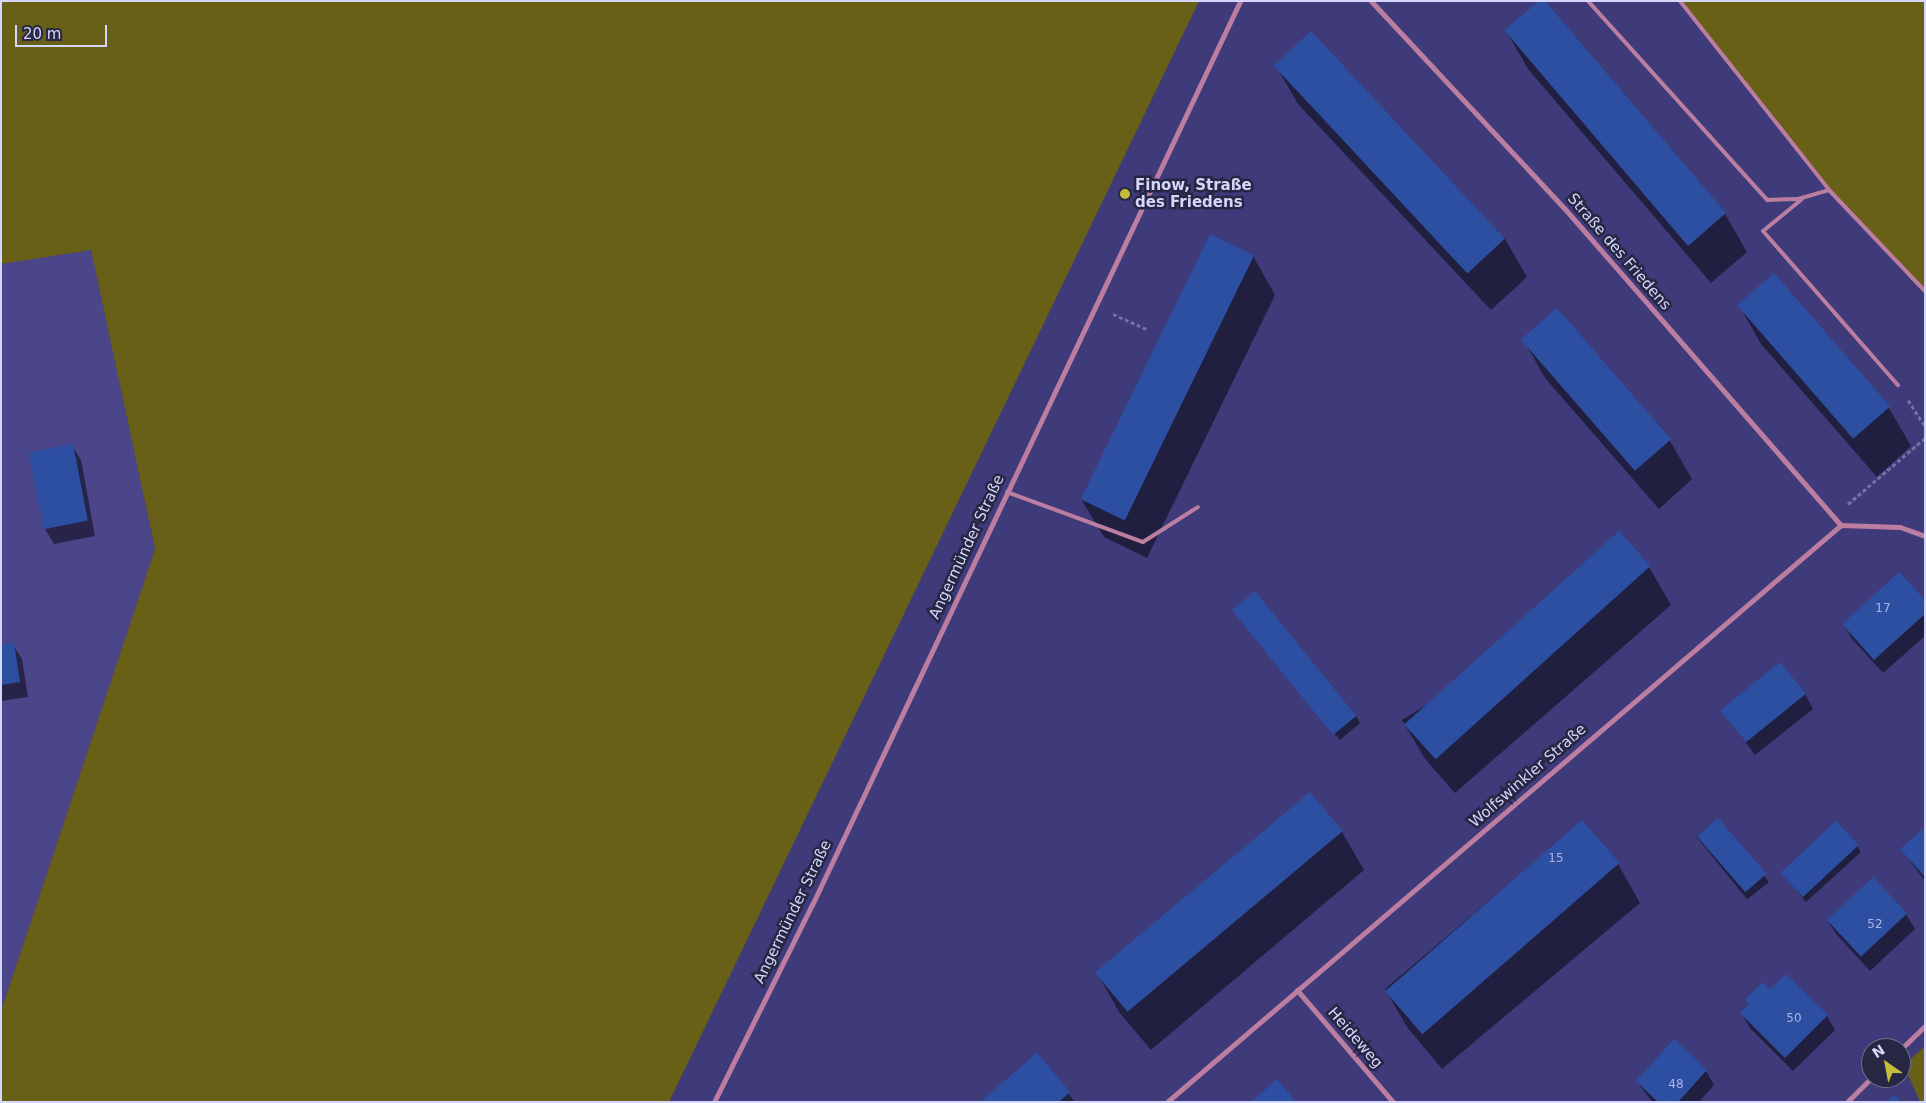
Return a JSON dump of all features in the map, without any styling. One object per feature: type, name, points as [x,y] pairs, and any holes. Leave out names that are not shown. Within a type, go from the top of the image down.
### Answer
[{"type":"street","name":"Angermünder Straße","points":[[714,1102],[812,905],[1240,1]]},
{"type":"street","name":"Straße des Friedens","points":[[1371,1],[1565,209],[1841,525]]},
{"type":"street","points":[[1841,525],[1900,527],[1924,535]]},
{"type":"street","name":"Wolfswinkler Straße","points":[[1167,1102],[1841,525]]},
{"type":"street","name":"Heideweg","points":[[1297,990],[1393,1102]]},
{"type":"street","points":[[1911,1039],[1925,1026]]},
{"type":"street","points":[[1847,1102],[1861,1088]]},
{"type":"lane","points":[[1588,1],[1766,200],[1806,196],[1829,190]]},
{"type":"lane","points":[[1680,1],[1829,190],[1925,292]]},
{"type":"lane","points":[[1806,196],[1763,231],[1898,385]]},
{"type":"lane","points":[[1007,492],[1144,542],[1198,507]]},
{"type":"path","points":[[1113,314],[1147,329]]},
{"type":"path","points":[[1898,385],[1925,426]]},
{"type":"path","points":[[1841,525],[1849,500],[1925,438]]},
{"type":"shaded area","points":[[1,1],[1199,1],[669,1102],[1,1102],[1,1011],[155,549],[91,250],[1,264]]},
{"type":"shaded area","points":[[1680,1],[1925,1],[1925,294],[1829,190]]},
{"type":"shaded area","points":[[91,250],[155,550],[1,1011],[1,264]]},
{"type":"shaded area","points":[[1925,1046],[1925,1102],[1920,1102],[1911,1081],[1911,1059]]},
{"type":"building","points":[[1539,1],[1545,1],[1726,213],[1688,246],[1504,30]]},
{"type":"building","points":[[1311,31],[1505,239],[1467,273],[1274,66]]},
{"type":"building","points":[[1210,234],[1254,255],[1125,521],[1081,499]]},
{"type":"building","points":[[1774,273],[1890,407],[1853,439],[1737,305]]},
{"type":"building","points":[[1557,308],[1671,439],[1635,471],[1521,339]]},
{"type":"building","points":[[73,444],[88,521],[44,529],[29,453]]},
{"type":"building","points":[[1619,531],[1650,566],[1436,759],[1404,724]]},
{"type":"building","points":[[1899,572],[1925,600],[1925,614],[1874,660],[1842,624]]},
{"type":"building","points":[[1255,591],[1356,716],[1333,735],[1232,610]]},
{"type":"building","points":[[14,643],[20,682],[1,685],[1,645]]},
{"type":"building","points":[[1780,662],[1806,694],[1746,742],[1720,710]]},
{"type":"building","points":[[1310,792],[1343,831],[1128,1012],[1095,973]]},
{"type":"building","points":[[1718,818],[1767,874],[1745,892],[1697,836]]},
{"type":"building","points":[[1582,820],[1619,863],[1422,1034],[1385,991]]},
{"type":"building","points":[[1836,821],[1859,845],[1803,897],[1780,873]]},
{"type":"building","points":[[1925,827],[1925,877],[1900,849]]},
{"type":"building","points":[[1873,877],[1907,914],[1861,957],[1827,920]]},
{"type":"building","points":[[1786,974],[1828,1015],[1785,1058],[1740,1013],[1749,1004],[1745,1000],[1763,982],[1770,989]]},
{"type":"building","points":[[1674,1039],[1707,1070],[1678,1102],[1658,1102],[1636,1081]]},
{"type":"building","points":[[1037,1053],[1070,1092],[1059,1102],[980,1102]]},
{"type":"building","points":[[1277,1079],[1296,1102],[1251,1102]]},
{"type":"building","points":[[1894,1095],[1901,1102],[1887,1102]]},
{"type":"place","name":"Finow, Straße des Friedens","points":[[1125,194]]}]
